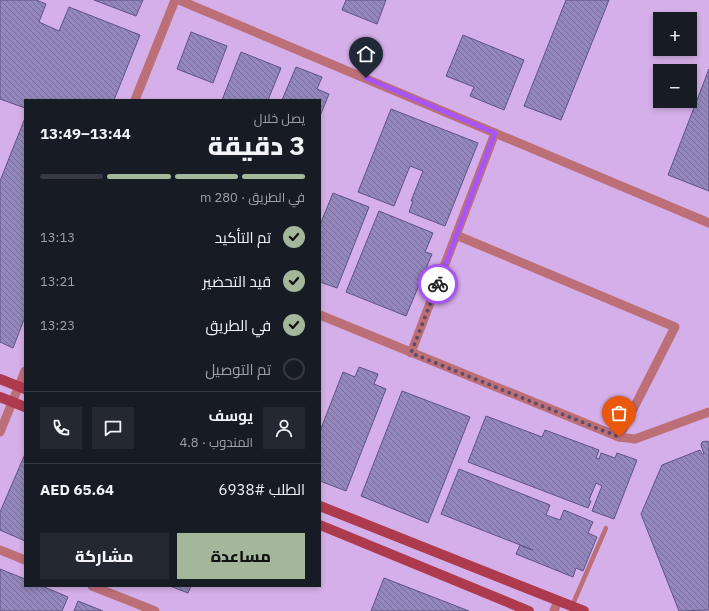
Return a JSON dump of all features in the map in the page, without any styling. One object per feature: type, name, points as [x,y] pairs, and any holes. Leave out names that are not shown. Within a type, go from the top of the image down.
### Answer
[{"type":"main road","points":[[0,379],[22,387]]},
{"type":"main road","points":[[0,397],[24,407]]},
{"type":"main road","points":[[321,506],[584,611]]},
{"type":"main road","points":[[321,525],[529,611]]},
{"type":"street","points":[[136,99],[175,0]]},
{"type":"street","points":[[179,0],[709,223]]},
{"type":"street","points":[[411,353],[495,133]]},
{"type":"street","points":[[456,235],[675,327],[619,437]]},
{"type":"street","points":[[321,315],[619,437],[635,439],[709,412]]},
{"type":"street","points":[[0,432],[12,402],[22,387],[24,376]]},
{"type":"street","points":[[0,550],[24,560]]},
{"type":"street","points":[[95,587],[155,611]]},
{"type":"street","points":[[554,611],[558,601]]},
{"type":"lane","points":[[572,606],[606,528]]},
{"type":"shaded area","points":[[0,0],[709,0],[709,611],[0,611]]},
{"type":"building","points":[[0,0],[36,0],[46,4],[39,22],[59,31],[69,7],[140,35],[114,99],[24,99],[24,108],[0,99]]},
{"type":"building","points":[[94,0],[143,0],[136,16]]},
{"type":"building","points":[[346,0],[386,0],[377,24],[342,10]]},
{"type":"building","points":[[566,0],[609,0],[561,120],[524,106]]},
{"type":"building","points":[[191,32],[227,46],[213,83],[177,69]]},
{"type":"building","points":[[463,35],[524,60],[504,110],[470,96],[474,87],[446,76]]},
{"type":"building","points":[[241,52],[281,68],[268,99],[222,99]]},
{"type":"building","points":[[296,67],[322,77],[317,89],[329,94],[321,114],[321,99],[282,99]]},
{"type":"building","points":[[709,69],[709,191],[668,175],[694,108],[697,108],[697,100]]},
{"type":"building","points":[[391,109],[478,143],[445,226],[409,212],[413,201],[411,201],[423,171],[410,166],[394,206],[358,192]]},
{"type":"building","points":[[24,121],[24,320],[13,348],[0,342],[0,181]]},
{"type":"building","points":[[333,193],[369,207],[337,288],[321,282],[321,223]]},
{"type":"building","points":[[379,211],[433,233],[425,252],[432,254],[406,316],[346,292]]},
{"type":"building","points":[[359,367],[378,374],[374,384],[386,389],[346,491],[321,481],[321,428],[343,372],[355,377]]},
{"type":"building","points":[[402,391],[470,417],[428,523],[361,496]]},
{"type":"building","points":[[486,416],[542,437],[545,430],[599,450],[596,458],[599,459],[601,453],[615,458],[617,453],[637,460],[614,519],[592,511],[602,486],[596,483],[589,500],[591,501],[588,508],[468,462]]},
{"type":"building","points":[[702,442],[709,442],[709,610],[679,611],[641,514],[662,465],[700,450],[702,454],[704,454],[701,445]]},
{"type":"building","points":[[24,456],[24,541],[0,530],[0,512]]},
{"type":"building","points":[[459,469],[550,505],[546,515],[560,520],[564,510],[593,522],[588,533],[597,537],[583,571],[576,568],[573,577],[516,554],[520,545],[533,550],[441,514]]},
{"type":"building","points":[[0,569],[24,579],[24,587],[44,587],[68,597],[62,611],[0,611]]},
{"type":"building","points":[[384,578],[469,611],[371,611]]},
{"type":"building","points":[[173,587],[191,587],[188,593]]},
{"type":"building","points":[[78,601],[103,611],[74,611]]},
{"type":"way so far","points":[[438,284],[411,353],[619,437]]},
{"type":"route","points":[[366,78],[495,133],[438,284]]}]
